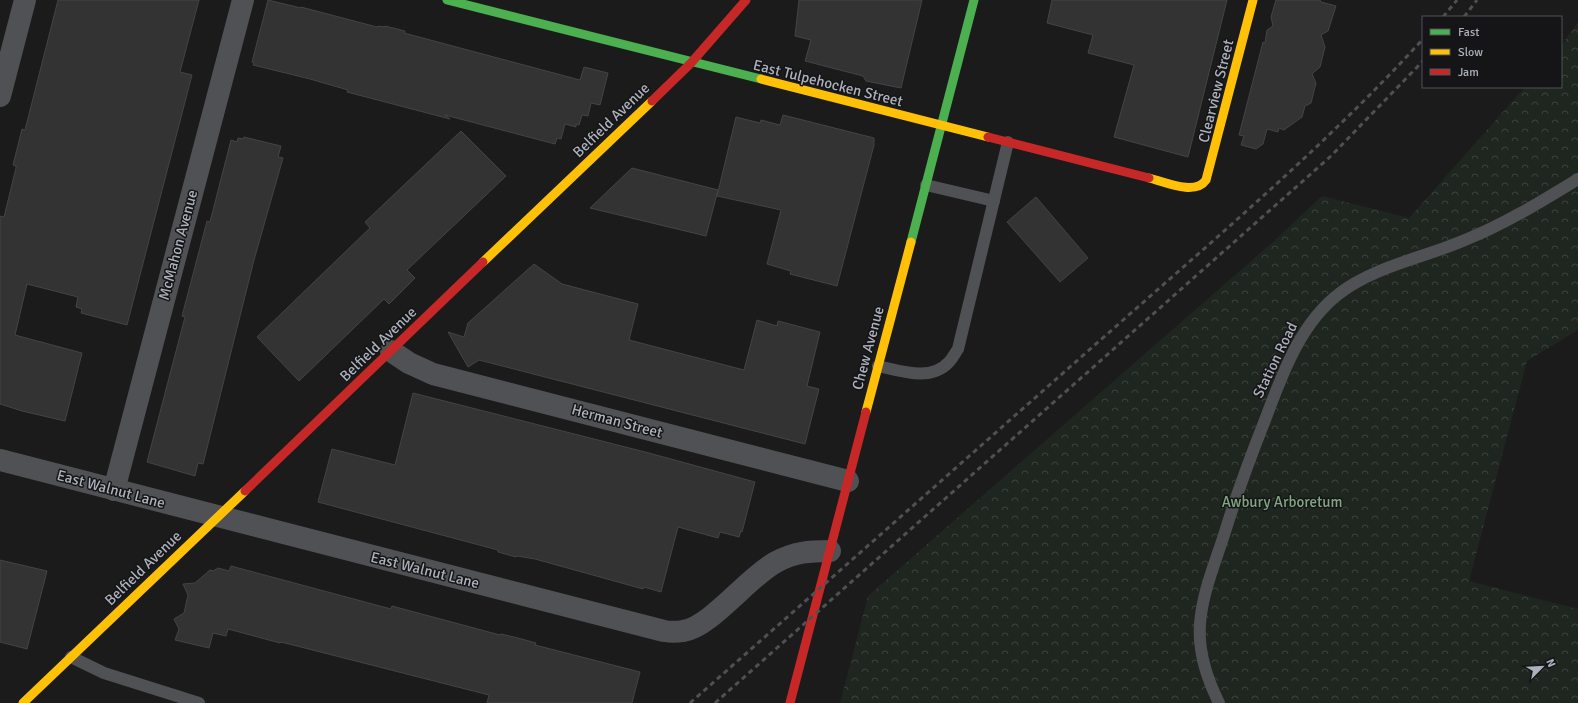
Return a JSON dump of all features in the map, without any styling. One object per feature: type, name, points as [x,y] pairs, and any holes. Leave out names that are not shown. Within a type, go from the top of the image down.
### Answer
[{"type":"street","points":[[0,96],[25,0]]},
{"type":"street","name":"McMahon Avenue","points":[[114,490],[243,0]]},
{"type":"street","name":"East Tulpehocken Street","points":[[447,0],[691,63],[1190,188],[1202,186]]},
{"type":"street","name":"Belfield Avenue","points":[[23,703],[691,63],[746,0]]},
{"type":"street","name":"Chew Avenue","points":[[790,703],[974,0]]},
{"type":"street","name":"Clearview Street","points":[[1202,186],[1210,173],[1253,0]]},
{"type":"street","name":"Herman Street","points":[[391,351],[408,363],[433,374],[848,481]]},
{"type":"street","name":"East Walnut Lane","points":[[0,460],[664,631],[684,631],[704,621],[775,562],[791,555],[805,552],[830,551]]},
{"type":"lane","points":[[878,366],[912,374],[924,374],[939,370],[949,362],[958,349],[1008,142]]},
{"type":"lane","name":"Station Road","points":[[1220,703],[1206,670],[1202,651],[1200,627],[1204,598],[1230,514],[1250,457],[1280,380],[1308,327],[1330,302],[1352,285],[1382,270],[1466,240],[1520,213],[1578,179]]},
{"type":"lane","points":[[926,185],[994,201]]},
{"type":"lane","points":[[71,657],[104,673],[198,703]]},
{"type":"green space","name":"Awbury Arboretum","points":[[1578,22],[1578,330],[1527,361],[1469,581],[1578,609],[1578,703],[840,703],[868,596],[1274,241],[1322,196],[1409,218],[1524,88],[1562,88],[1562,45]]},
{"type":"building","points":[[58,0],[199,0],[180,72],[192,75],[127,325],[81,313],[82,309],[76,307],[78,297],[27,284],[15,335],[82,353],[65,421],[22,411],[0,404],[0,216],[4,217],[16,168],[16,166],[13,165],[22,129],[25,130]]},
{"type":"building","points":[[268,0],[377,27],[385,26],[405,31],[404,33],[580,80],[584,67],[608,73],[600,105],[591,103],[588,116],[582,115],[579,125],[576,124],[576,127],[565,124],[561,139],[557,138],[555,144],[445,115],[450,119],[347,92],[348,90],[310,79],[253,65],[254,63],[252,62]]},
{"type":"building","points":[[799,0],[922,0],[901,88],[866,81],[863,76],[805,61],[811,40],[795,36]]},
{"type":"building","points":[[1052,0],[1227,0],[1188,157],[1114,137],[1134,65],[1088,53],[1093,35],[1047,23]]},
{"type":"building","points":[[1276,0],[1320,0],[1321,2],[1336,6],[1328,31],[1321,35],[1325,47],[1320,67],[1312,74],[1316,83],[1311,103],[1305,106],[1302,117],[1284,130],[1279,128],[1278,132],[1267,129],[1263,144],[1256,149],[1241,145],[1244,136],[1239,135],[1263,42],[1265,43],[1267,30],[1273,26],[1271,17]]},
{"type":"building","points":[[783,115],[874,138],[874,145],[837,286],[790,274],[791,271],[767,264],[781,210],[717,196],[736,117],[760,123],[761,120],[780,125]]},
{"type":"building","points":[[461,131],[506,176],[407,270],[415,278],[389,304],[384,299],[299,381],[257,337],[370,228],[365,222]]},
{"type":"building","points":[[244,137],[281,146],[278,157],[283,158],[254,260],[203,464],[198,463],[195,476],[147,462],[185,317],[182,316],[207,221],[210,222],[231,140],[237,142],[238,138],[243,139]]},
{"type":"building","points":[[632,168],[718,190],[706,236],[590,208]]},
{"type":"building","points":[[1036,197],[1088,258],[1060,282],[1007,222]]},
{"type":"building","points":[[534,264],[562,284],[638,304],[629,340],[744,370],[757,320],[777,326],[778,321],[820,332],[807,386],[819,389],[805,444],[479,360],[468,367],[448,332],[464,337],[468,323]]},
{"type":"building","points":[[413,393],[649,453],[755,482],[742,532],[741,531],[739,537],[720,532],[718,538],[678,527],[661,592],[644,587],[643,589],[535,559],[516,557],[498,552],[498,550],[318,502],[332,449],[395,465]]},
{"type":"building","points":[[0,560],[47,571],[27,649],[0,642]]},
{"type":"building","points":[[231,566],[391,609],[392,606],[500,635],[518,638],[536,643],[535,645],[640,672],[632,703],[487,703],[489,695],[228,629],[226,636],[213,633],[209,648],[175,640],[179,629],[174,619],[184,613],[188,595],[183,584],[195,583],[210,570],[213,571],[218,568],[229,571]]},
{"type":"railway","points":[[1444,16],[1457,0]]},
{"type":"railway","points":[[1465,16],[1477,0]]},
{"type":"railway","points":[[690,703],[1276,184],[1388,77],[1422,40]]},
{"type":"railway","points":[[715,703],[1331,156],[1422,62]]},
{"type":"traffic: fast","points":[[447,0],[761,79]]},
{"type":"traffic: fast","points":[[911,242],[974,0]]},
{"type":"traffic: slow","points":[[1149,178],[1171,185],[1187,187],[1201,185],[1206,180],[1253,0]]},
{"type":"traffic: slow","points":[[761,79],[988,137]]},
{"type":"traffic: slow","points":[[483,262],[652,101]]},
{"type":"traffic: slow","points":[[866,412],[911,242]]},
{"type":"traffic: slow","points":[[23,703],[245,491]]},
{"type":"traffic: jam","points":[[652,101],[691,63],[746,0]]},
{"type":"traffic: jam","points":[[988,137],[1149,178]]},
{"type":"traffic: jam","points":[[245,491],[483,262]]},
{"type":"traffic: jam","points":[[790,703],[866,412]]}]
